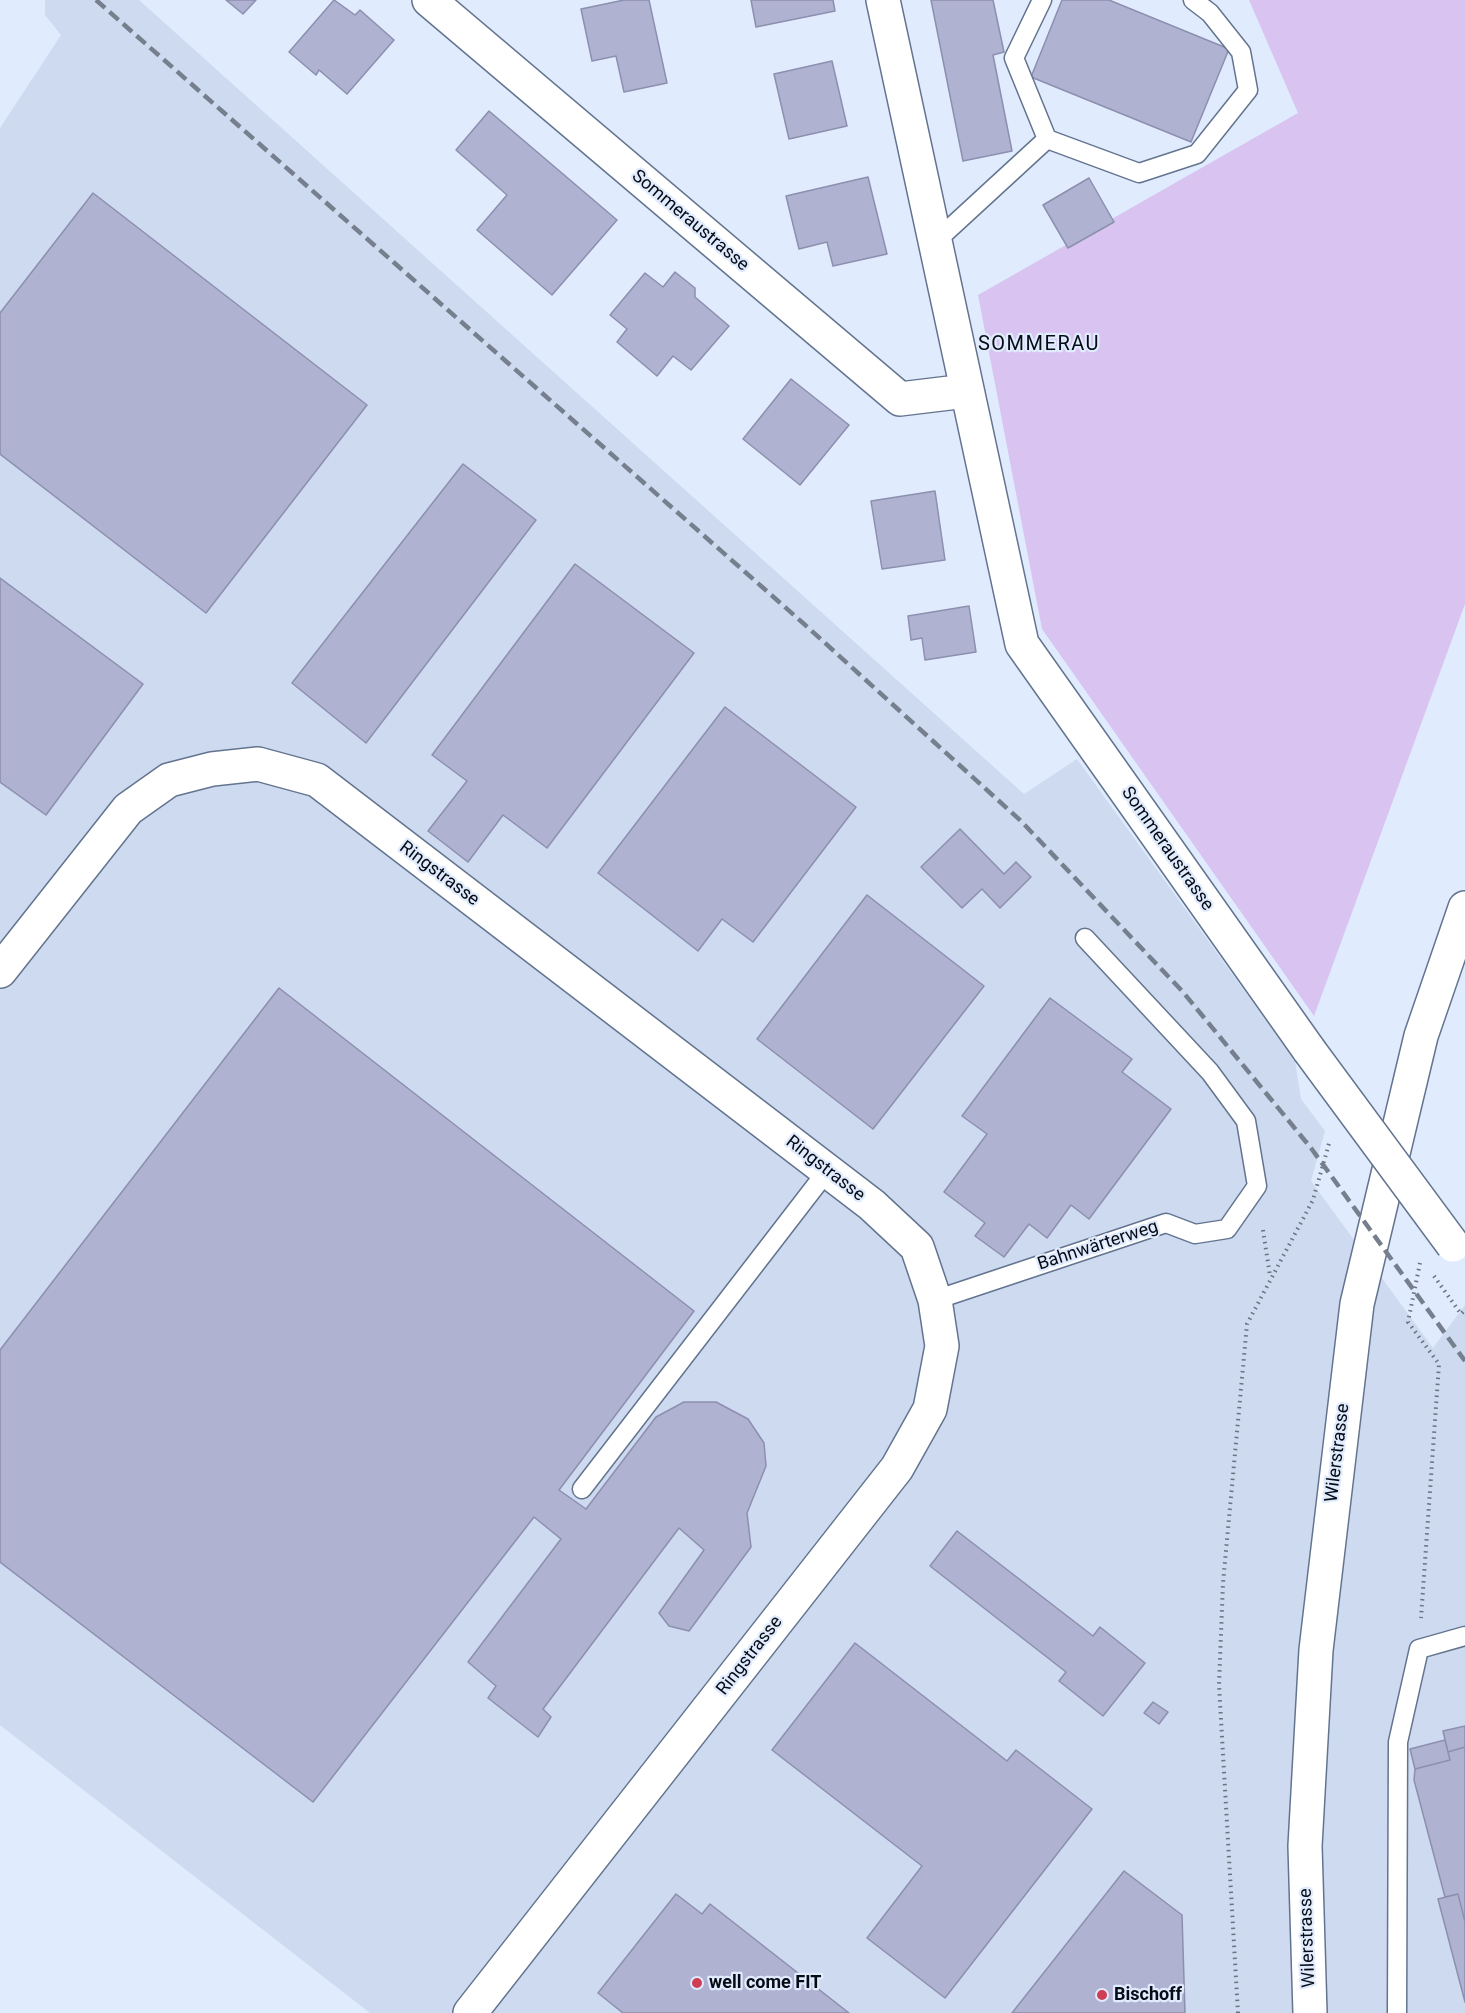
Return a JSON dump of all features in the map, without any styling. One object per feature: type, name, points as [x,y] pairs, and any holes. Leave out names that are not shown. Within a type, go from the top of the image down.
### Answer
[{"type":"street","name":"Sommeraustrasse","points":[[429,0],[900,399],[966,391]]},
{"type":"street","name":"Sommeraustrasse","points":[[883,0],[1022,644],[1309,1050],[1459,1254]]},
{"type":"street","name":"Ringstrasse","points":[[0,971],[128,809],[169,780],[212,769],[258,764],[317,780],[872,1205],[917,1246],[935,1300],[942,1346],[930,1409],[897,1468],[470,2013]]},
{"type":"street","name":"Wilerstrasse","points":[[1310,2013],[1305,1846],[1316,1650],[1357,1304],[1421,1036],[1465,908]]},
{"type":"lane","points":[[1042,0],[1014,58],[1047,139],[1139,173],[1197,154],[1248,90],[1241,52],[1210,13],[1193,0]]},
{"type":"lane","points":[[936,242],[1047,139]]},
{"type":"lane","name":"Bahnwärterweg","points":[[935,1300],[1166,1223],[1195,1234],[1227,1229],[1257,1186],[1246,1121],[1210,1072],[1085,938]]},
{"type":"lane","points":[[582,1489],[828,1171]]},
{"type":"lane","points":[[1397,2013],[1398,1742],[1419,1649],[1465,1636]]},
{"type":"path","points":[[1239,2013],[1219,1685],[1223,1583],[1247,1324],[1313,1200],[1331,1136]]},
{"type":"path","points":[[1419,1649],[1439,1364],[1408,1322],[1421,1259],[1461,1314],[1465,1310]]},
{"type":"shaded area","points":[[45,0],[139,0],[1024,794],[1077,759],[1295,1061],[1301,1099],[1325,1131],[1311,1181],[1433,1348],[1465,1305],[1465,2013],[370,2013],[0,1725],[0,128],[61,35],[45,15]]},
{"type":"shaded area","points":[[1249,0],[1465,0],[1465,604],[1314,1016],[1042,629],[978,295],[1298,113]]},
{"type":"building","points":[[226,0],[256,0],[243,14]]},
{"type":"building","points":[[334,0],[355,15],[360,10],[394,40],[347,94],[319,70],[316,75],[289,52]]},
{"type":"building","points":[[624,0],[649,0],[667,83],[624,92],[616,56],[592,61],[581,9]]},
{"type":"building","points":[[751,0],[833,0],[835,11],[756,27]]},
{"type":"building","points":[[931,0],[993,0],[1004,52],[993,55],[1012,151],[963,161]]},
{"type":"building","points":[[1062,0],[1109,0],[1229,49],[1191,142],[1031,77]]},
{"type":"building","points":[[832,61],[847,126],[789,139],[774,74]]},
{"type":"building","points":[[489,111],[617,220],[552,295],[477,230],[507,195],[456,150]]},
{"type":"building","points":[[868,177],[887,254],[833,266],[827,242],[799,249],[786,196]]},
{"type":"building","points":[[1089,178],[1114,222],[1068,248],[1043,205]]},
{"type":"building","points":[[93,193],[367,405],[206,613],[0,454],[0,313]]},
{"type":"building","points":[[675,272],[695,288],[695,297],[729,326],[691,370],[673,356],[657,376],[617,342],[627,329],[610,315],[645,273],[663,287]]},
{"type":"building","points":[[791,379],[849,425],[800,485],[743,439]]},
{"type":"building","points":[[463,464],[536,520],[366,743],[292,683]]},
{"type":"building","points":[[935,491],[945,560],[882,569],[871,501]]},
{"type":"building","points":[[575,564],[694,653],[547,848],[503,815],[468,862],[428,831],[467,781],[432,755]]},
{"type":"building","points":[[0,578],[143,684],[46,815],[0,782]]},
{"type":"building","points":[[969,606],[976,652],[925,660],[922,638],[911,640],[908,616]]},
{"type":"building","points":[[725,707],[856,807],[753,942],[722,919],[698,951],[598,873]]},
{"type":"building","points":[[960,829],[1004,874],[1016,862],[1031,877],[1000,908],[982,889],[962,908],[921,867]]},
{"type":"building","points":[[867,895],[984,986],[873,1129],[757,1039]]},
{"type":"building","points":[[279,988],[694,1311],[559,1490],[586,1509],[656,1417],[684,1402],[716,1402],[748,1419],[764,1443],[766,1466],[747,1513],[751,1547],[689,1631],[669,1626],[659,1613],[704,1550],[679,1528],[543,1709],[551,1717],[538,1737],[488,1698],[496,1686],[468,1662],[561,1539],[534,1517],[313,1802],[0,1562],[0,1350]]},
{"type":"building","points":[[1050,998],[1132,1059],[1122,1072],[1171,1109],[1089,1219],[1071,1205],[1047,1238],[1029,1224],[1004,1257],[975,1236],[985,1223],[944,1192],[987,1134],[962,1116]]},
{"type":"building","points":[[957,1531],[1093,1636],[1100,1627],[1145,1663],[1103,1716],[1059,1681],[1066,1672],[930,1566]]},
{"type":"building","points":[[855,1643],[1007,1761],[1016,1750],[1092,1809],[945,1998],[867,1938],[922,1866],[772,1750]]},
{"type":"building","points":[[1153,1702],[1168,1712],[1159,1724],[1144,1713]]},
{"type":"building","points":[[1465,1726],[1465,1747],[1448,1752],[1443,1731]]},
{"type":"building","points":[[1445,1740],[1450,1760],[1415,1769],[1410,1749]]},
{"type":"building","points":[[1465,1747],[1465,1922],[1458,1894],[1445,1897],[1414,1780],[1415,1769],[1450,1760],[1448,1752]]},
{"type":"building","points":[[1124,1871],[1182,1915],[1185,2013],[1012,2013]]},
{"type":"building","points":[[676,1894],[702,1914],[710,1904],[849,2013],[623,2013],[598,1993]]},
{"type":"building","points":[[1458,1894],[1465,1922],[1465,2002],[1438,1899]]},
{"type":"railway","points":[[96,0],[803,623],[1021,821],[1183,992],[1311,1148],[1465,1361]]},
{"type":"place","name":"well come FIT","points":[[697,1983]]},
{"type":"place","name":"Bischoff","points":[[1102,1995]]},
{"type":"district","name":"SOMMERAU","points":[[1039,345]]}]
